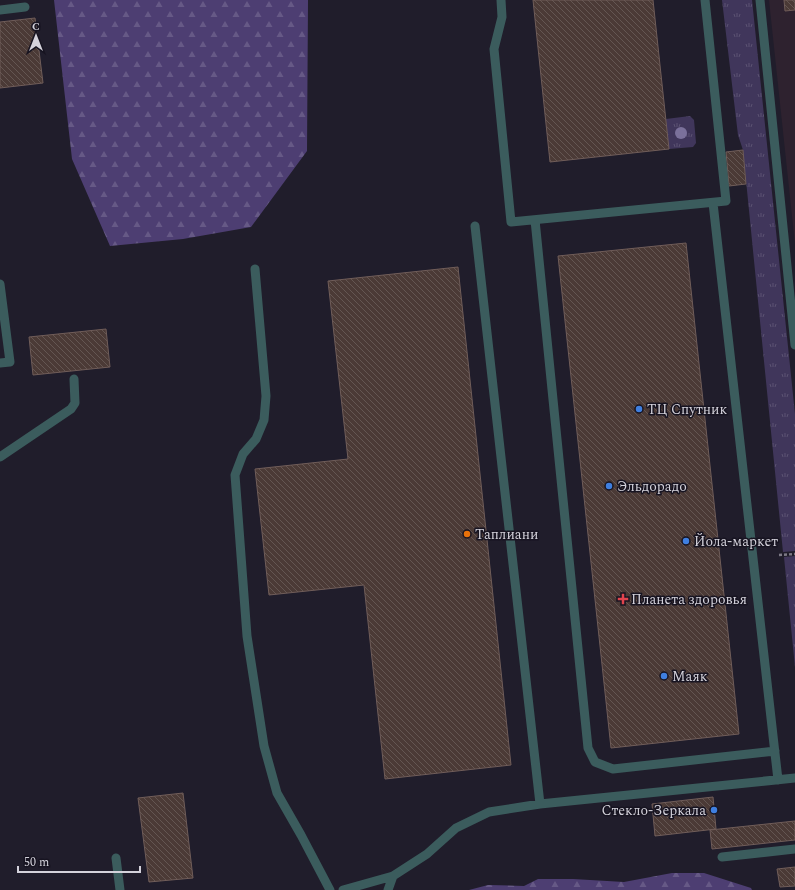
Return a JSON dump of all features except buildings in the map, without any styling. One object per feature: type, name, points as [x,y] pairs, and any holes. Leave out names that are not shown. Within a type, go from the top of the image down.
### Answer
[{"type":"lane","points":[[1,0],[1,10],[25,7]]},
{"type":"lane","points":[[501,0],[502,17],[494,49],[511,222],[726,201],[705,0]]},
{"type":"lane","points":[[760,0],[795,345]]},
{"type":"lane","points":[[713,203],[778,780]]},
{"type":"lane","points":[[535,220],[588,748],[595,762],[613,769],[775,751]]},
{"type":"lane","points":[[475,226],[540,804]]},
{"type":"lane","points":[[255,269],[266,396],[264,420],[256,439],[243,454],[235,475],[247,636],[264,746],[277,793],[301,834],[330,890]]},
{"type":"lane","points":[[0,284],[10,362],[0,363]]},
{"type":"lane","points":[[0,458],[71,410],[75,403],[74,379]]},
{"type":"lane","points":[[343,890],[393,876],[427,854],[456,828],[489,812],[540,804],[795,778]]},
{"type":"lane","points":[[722,857],[795,849]]},
{"type":"lane","points":[[116,858],[120,890]]},
{"type":"lane","points":[[388,890],[393,876]]},
{"type":"path","points":[[779,555],[795,554]]},
{"type":"shaded area","points":[[769,0],[795,0],[795,244]]},
{"type":"green space","points":[[54,0],[308,0],[307,151],[251,227],[183,239],[110,246],[72,159]]},
{"type":"green space","points":[[722,0],[752,0],[795,414],[795,551],[783,552],[743,150],[738,135]]},
{"type":"green space","points":[[690,116],[694,120],[696,143],[693,147],[669,149],[666,119]]},
{"type":"green space","points":[[795,556],[795,667],[784,557]]},
{"type":"green space","points":[[672,873],[704,873],[751,888],[752,890],[469,890],[488,885],[524,886],[538,879],[573,879],[624,882]]},
{"type":"place","name":"ТЦ Спутник","points":[[639,409]]},
{"type":"place","name":"Эльдорадо","points":[[609,486]]},
{"type":"place","name":"Таплиани","points":[[467,534]]},
{"type":"place","name":"Йола-маркет","points":[[686,541]]},
{"type":"place","name":"Планета здоровья","points":[[623,599]]},
{"type":"place","name":"Маяк","points":[[664,676]]},
{"type":"place","name":"Стекло-Зеркала","points":[[714,810]]}]
